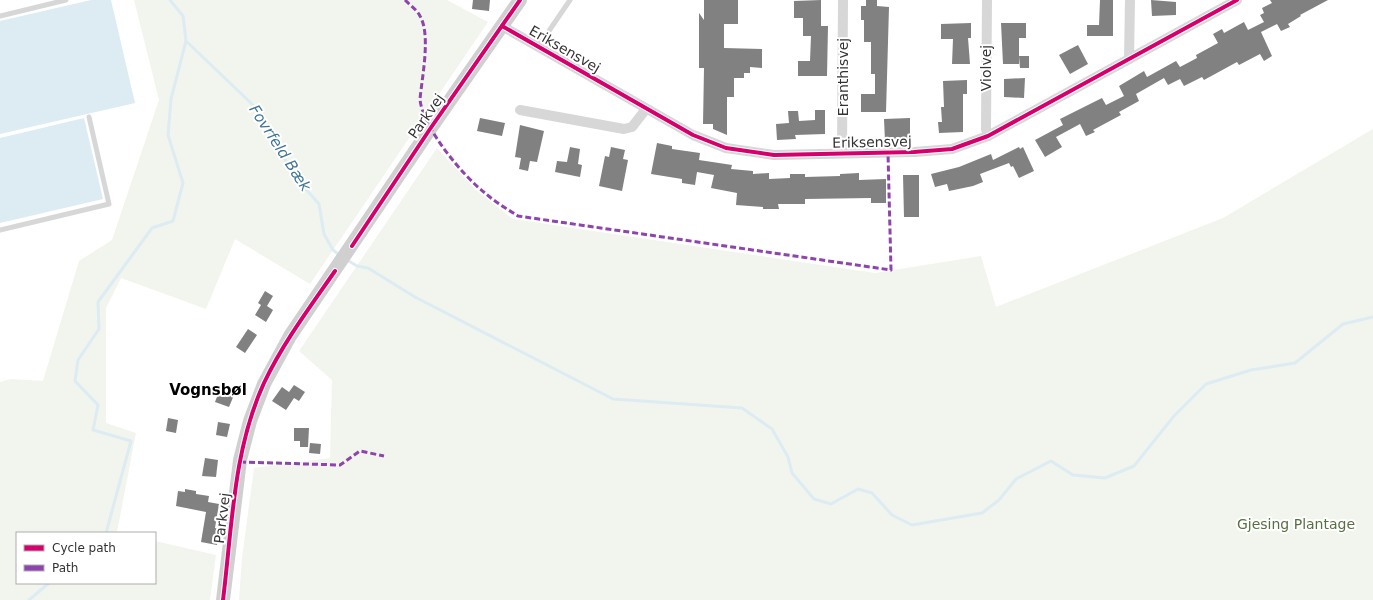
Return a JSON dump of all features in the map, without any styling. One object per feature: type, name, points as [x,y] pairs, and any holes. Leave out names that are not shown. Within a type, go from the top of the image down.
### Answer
[{"type":"street","name":"Parkvej","points":[[223,600],[240,460],[250,421],[264,384],[290,336],[430,129],[520,0]]},
{"type":"street","name":"Eranthisvej","points":[[842,153],[843,0]]},
{"type":"street","name":"Violvej","points":[[987,0],[986,129],[988,136]]},
{"type":"street","points":[[1130,0],[1130,59]]},
{"type":"street","name":"Eriksensvej","points":[[502,26],[693,135],[726,148],[774,155],[914,152],[952,149],[988,136],[1237,0]]},
{"type":"street","points":[[520,110],[624,129],[632,126],[646,109]]},
{"type":"lane","points":[[0,16],[66,0]]},
{"type":"lane","points":[[538,47],[570,0]]},
{"type":"lane","points":[[0,230],[109,204],[89,117]]},
{"type":"green space","points":[[134,0],[447,0],[488,22],[310,284],[235,239],[206,309],[121,278],[106,308],[106,423],[136,433],[117,532],[16,532],[16,584],[156,584],[156,541],[216,555],[210,600],[0,600],[0,382],[11,379],[43,381],[79,261],[112,240],[159,100]]},
{"type":"green space","name":"Gjesing Plantage","points":[[1373,129],[1373,600],[239,600],[242,558],[254,468],[330,458],[332,380],[299,351],[437,148],[476,190],[513,219],[875,273],[981,256],[996,307],[1223,218]]},
{"type":"shaded area","points":[[91,0],[111,0],[135,103],[0,134],[0,21]]},
{"type":"shaded area","points":[[84,118],[103,199],[0,223],[0,138]]},
{"type":"building","points":[[473,0],[490,0],[489,11],[472,9]]},
{"type":"building","points":[[704,0],[738,0],[738,24],[724,24],[724,48],[762,49],[762,68],[750,67],[750,73],[744,73],[744,78],[734,78],[734,97],[727,97],[727,135],[713,129],[713,124],[703,124],[704,68],[699,68],[699,13],[704,20]]},
{"type":"building","points":[[821,0],[821,26],[828,26],[827,76],[798,76],[798,61],[810,61],[811,36],[803,36],[803,18],[794,18],[794,1]]},
{"type":"building","points":[[866,0],[877,0],[877,6],[889,7],[886,112],[861,112],[861,94],[875,94],[875,74],[871,74],[871,42],[864,42],[864,20],[861,20],[861,6],[866,6]]},
{"type":"building","points":[[1100,0],[1113,0],[1113,36],[1087,36],[1087,25],[1099,25]]},
{"type":"building","points":[[1151,0],[1176,2],[1176,15],[1152,16]]},
{"type":"building","points":[[1270,0],[1328,0],[1300,15],[1301,16],[1288,24],[1290,27],[1281,31],[1277,24],[1261,32],[1272,56],[1264,61],[1260,54],[1239,65],[1237,62],[1204,80],[1202,77],[1184,86],[1180,79],[1168,85],[1164,78],[1136,94],[1139,101],[1119,112],[1121,115],[1093,130],[1095,132],[1086,136],[1080,124],[1056,137],[1062,147],[1045,157],[1035,140],[1063,125],[1060,119],[1102,98],[1106,105],[1124,96],[1119,86],[1144,71],[1147,77],[1176,61],[1180,67],[1197,58],[1196,55],[1218,43],[1213,34],[1222,29],[1224,33],[1244,22],[1248,30],[1264,22],[1260,15],[1264,13],[1262,8],[1272,3]]},
{"type":"building","points":[[971,23],[971,38],[968,38],[970,64],[952,64],[953,39],[941,39],[941,24]]},
{"type":"building","points":[[1001,23],[1026,23],[1026,38],[1019,38],[1019,64],[1003,64]]},
{"type":"building","points":[[1078,45],[1088,64],[1070,74],[1059,55]]},
{"type":"building","points":[[1019,56],[1029,56],[1029,68],[1020,68]]},
{"type":"building","points":[[1025,78],[1024,98],[1004,97],[1004,79]]},
{"type":"building","points":[[967,80],[967,94],[963,94],[963,132],[939,133],[938,122],[942,122],[941,107],[944,107],[943,81]]},
{"type":"building","points":[[815,110],[825,110],[825,134],[795,135],[796,139],[777,140],[776,124],[789,123],[788,111],[798,111],[799,121],[815,120]]},
{"type":"building","points":[[480,118],[505,123],[502,136],[477,131]]},
{"type":"building","points":[[910,118],[910,140],[885,141],[884,119]]},
{"type":"building","points":[[520,125],[544,131],[537,162],[530,161],[528,171],[519,169],[521,158],[515,157]]},
{"type":"building","points":[[657,143],[672,146],[672,149],[700,153],[699,160],[732,165],[731,169],[753,171],[753,174],[769,173],[769,179],[790,178],[790,174],[805,174],[805,177],[840,176],[840,174],[859,173],[859,180],[886,179],[886,203],[871,203],[871,198],[805,199],[805,204],[778,204],[779,209],[763,209],[763,207],[736,205],[737,193],[711,188],[714,175],[697,172],[695,185],[682,183],[682,179],[651,174]]},
{"type":"building","points":[[570,147],[580,149],[578,164],[582,165],[580,177],[555,172],[557,161],[567,162]]},
{"type":"building","points":[[611,147],[625,150],[623,159],[628,160],[622,191],[599,186],[605,156],[609,157]]},
{"type":"building","points":[[1019,147],[1020,149],[1023,147],[1034,171],[1019,178],[1013,166],[1011,167],[1009,163],[980,174],[983,182],[973,186],[949,191],[947,184],[935,187],[931,174],[959,167],[991,154],[993,160]]},
{"type":"building","points":[[903,175],[919,175],[919,217],[904,217]]},
{"type":"building","points":[[265,291],[273,296],[267,306],[273,310],[266,322],[255,315],[261,305],[258,303]]},
{"type":"building","points":[[248,329],[257,335],[245,353],[236,347]]},
{"type":"building","points":[[294,385],[305,392],[299,401],[294,398],[286,410],[272,401],[282,387],[289,392]]},
{"type":"building","points":[[220,389],[234,395],[229,407],[215,402]]},
{"type":"building","points":[[168,418],[178,420],[176,433],[166,431]]},
{"type":"building","points":[[218,422],[230,424],[227,437],[216,435]]},
{"type":"building","points":[[294,428],[309,428],[308,447],[300,447],[300,441],[294,441]]},
{"type":"building","points":[[310,443],[321,444],[320,454],[309,453]]},
{"type":"building","points":[[205,458],[218,460],[216,477],[202,476]]},
{"type":"building","points":[[185,489],[196,491],[196,494],[209,496],[208,502],[219,504],[215,528],[219,529],[217,545],[201,542],[206,512],[176,506],[178,491],[185,492]]},
{"type":"waterway","name":"Fovrfeld Bæk","points":[[170,0],[183,16],[186,41],[253,105],[296,178],[319,204],[324,234],[333,250],[341,256]]},
{"type":"waterway","points":[[106,532],[131,441],[93,430],[98,405],[75,381],[78,360],[99,329],[98,302],[152,228],[173,221],[183,183],[168,135],[171,99],[186,41]]},
{"type":"waterway","points":[[347,260],[357,266],[368,268],[415,297],[613,399],[742,408],[772,429],[788,457],[792,473],[814,499],[831,504],[858,489],[872,493],[892,515],[912,525],[982,513],[999,500],[1016,479],[1051,461],[1073,475],[1105,478],[1134,466],[1174,416],[1206,384],[1251,370],[1295,363],[1343,324],[1373,317]]},
{"type":"waterway","points":[[29,600],[48,584]]},
{"type":"marked path","points":[[405,0],[420,16],[425,34],[425,56],[420,99],[422,110],[428,123],[445,150],[466,175],[489,196],[518,216],[891,270],[888,153]]},
{"type":"marked path","points":[[240,462],[340,465],[360,451],[384,456]]},
{"type":"cycle path","points":[[352,246],[430,129],[520,0]]},
{"type":"cycle path","points":[[502,26],[693,135],[726,148],[774,155],[914,152],[952,149],[988,136],[1237,0]]},
{"type":"cycle path","points":[[223,600],[235,490],[246,435],[254,409],[271,368],[297,326],[335,271]]},
{"type":"district","name":"Vognsbøl","points":[[208,390]]}]
